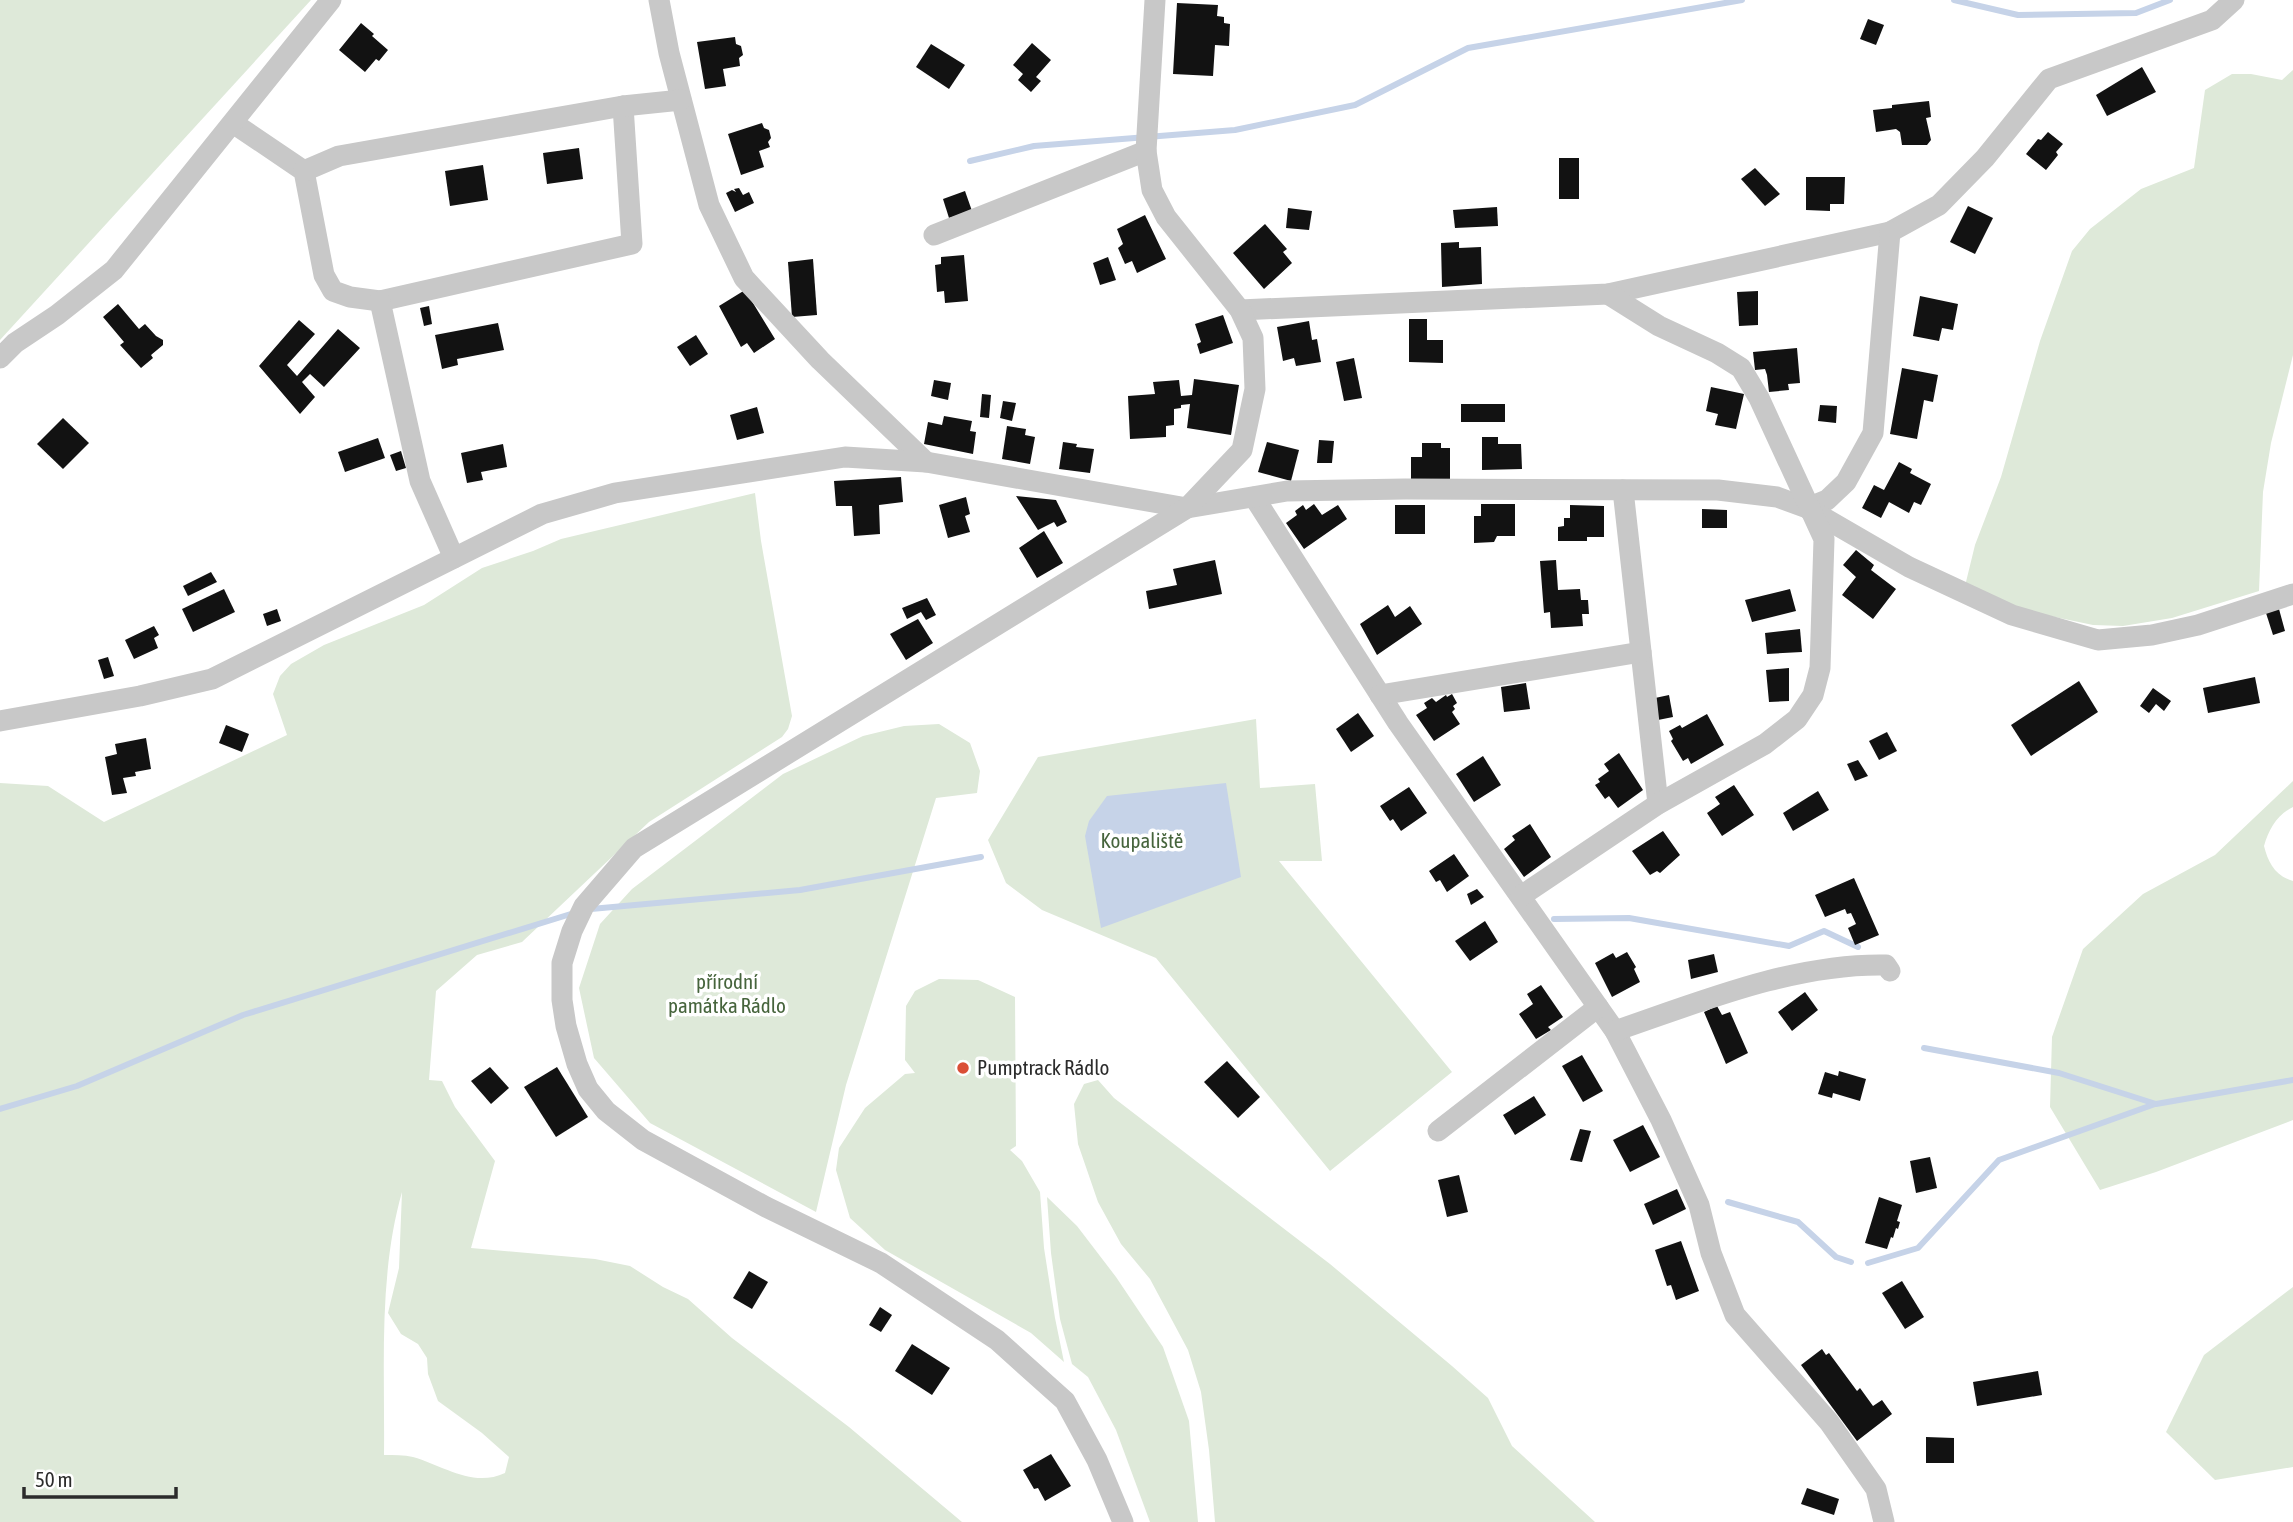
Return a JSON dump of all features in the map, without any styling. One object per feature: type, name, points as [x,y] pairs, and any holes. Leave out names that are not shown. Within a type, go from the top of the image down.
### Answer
[{"type":"street","points":[[0,358],[15,343],[57,315],[114,270],[331,0]]},
{"type":"street","points":[[659,0],[669,53],[709,205],[744,278],[820,360],[926,462]]},
{"type":"street","points":[[1123,1522],[1097,1460],[1065,1401],[997,1340],[881,1263],[765,1207],[643,1140],[607,1111],[588,1089],[577,1065],[564,1013],[562,963],[572,931],[584,906],[634,848],[1187,509],[1242,450],[1255,389],[1253,338],[1240,310],[1166,217],[1152,190],[1146,151],[1155,0]]},
{"type":"street","points":[[1240,310],[1608,294],[1890,232],[1939,205],[1985,158],[2049,79],[2212,20],[2234,0]]},
{"type":"street","points":[[304,171],[339,156],[623,106],[681,100]]},
{"type":"street","points":[[233,123],[304,171],[324,275],[333,291],[350,297],[380,301],[632,244],[623,106]]},
{"type":"street","points":[[934,235],[1146,151]]},
{"type":"street","points":[[1807,508],[1827,500],[1846,482],[1874,433],[1890,232]]},
{"type":"street","points":[[1521,896],[1658,804],[1765,744],[1797,719],[1814,695],[1819,667],[1824,539],[1807,508],[1759,398],[1741,368],[1717,353],[1659,326],[1608,294]]},
{"type":"street","points":[[380,301],[420,481],[454,558]]},
{"type":"street","points":[[0,721],[212,680],[542,514],[615,493],[845,457],[926,462],[1187,509],[1287,491],[1718,491],[1777,497],[1807,508],[1909,567],[2012,615],[2098,640],[2152,635],[2198,625],[2293,594]]},
{"type":"street","points":[[1623,491],[1658,804]]},
{"type":"street","points":[[1254,497],[1381,695],[1615,1031],[1661,1120],[1699,1205],[1711,1253],[1735,1315],[1829,1422],[1876,1489],[1885,1522]]},
{"type":"street","points":[[1381,695],[1641,652]]},
{"type":"street","points":[[1615,1031],[1766,981],[1858,965],[1886,965],[1890,971]]},
{"type":"street","points":[[1438,1131],[1598,1007]]},
{"type":"green space","points":[[0,0],[311,0],[0,340]]},
{"type":"green space","points":[[2293,70],[2293,355],[2271,443],[2263,492],[2259,591],[2172,618],[2123,626],[2093,625],[2012,608],[1965,586],[1975,545],[2001,477],[2040,341],[2072,251],[2090,229],[2141,189],[2194,168],[2205,90],[2232,74],[2251,74],[2282,80]]},
{"type":"green space","points":[[755,493],[792,716],[782,737],[649,822],[522,942],[477,955],[436,991],[429,1080],[442,1081],[455,1107],[495,1161],[471,1248],[595,1259],[630,1266],[688,1299],[732,1338],[849,1427],[962,1522],[0,1522],[0,783],[48,786],[104,822],[287,735],[273,694],[280,676],[291,664],[324,645],[424,605],[482,568],[561,539]],"holes":[[[402,1192],[399,1268],[388,1313],[401,1334],[418,1344],[427,1358],[428,1374],[438,1401],[482,1433],[509,1457],[505,1473],[493,1477],[470,1477],[413,1457],[384,1455],[386,1289],[394,1224]]]},
{"type":"green space","name":"Koupaliště","points":[[1256,719],[1260,788],[1315,784],[1322,861],[1279,861],[1452,1072],[1330,1171],[1156,958],[1042,910],[1006,883],[988,840],[1038,757]]},
{"type":"green space","name":"přírodní památka Rádlo","points":[[939,724],[970,743],[980,771],[977,793],[936,798],[846,1085],[816,1212],[650,1123],[594,1058],[579,988],[600,924],[632,889],[783,774],[863,736],[904,726]]},
{"type":"green space","points":[[2293,781],[2293,807],[2274,823],[2264,846],[2273,868],[2281,876],[2293,881],[2293,1120],[2156,1172],[2100,1190],[2050,1107],[2052,1037],[2083,949],[2143,894],[2215,855]]},
{"type":"green space","points":[[939,979],[978,980],[1015,997],[1016,1146],[1010,1150],[1022,1161],[1040,1192],[1044,1248],[1064,1362],[1031,1333],[885,1250],[850,1218],[836,1170],[839,1148],[865,1108],[905,1074],[915,1073],[905,1060],[906,1006],[915,991]]},
{"type":"green space","points":[[1098,1080],[1114,1098],[1330,1264],[1488,1398],[1512,1446],[1595,1522],[1215,1522],[1201,1392],[1188,1350],[1150,1279],[1121,1244],[1098,1202],[1078,1144],[1074,1104],[1084,1084]]},
{"type":"green space","points":[[1047,1197],[1077,1226],[1116,1277],[1163,1347],[1189,1421],[1198,1522],[1150,1522],[1116,1430],[1088,1377],[1072,1364],[1060,1319]]},
{"type":"green space","points":[[2293,1287],[2293,1467],[2215,1480],[2166,1432],[2204,1355]]},
{"type":"water","points":[[1226,783],[1241,877],[1101,928],[1085,836],[1089,821],[1107,796]]},
{"type":"building","points":[[1177,3],[1218,5],[1217,16],[1224,17],[1224,23],[1230,24],[1229,46],[1215,45],[1213,76],[1173,74]]},
{"type":"building","points":[[1868,19],[1884,25],[1876,45],[1860,39]]},
{"type":"building","points":[[361,23],[388,50],[365,72],[339,50]]},
{"type":"building","points":[[735,37],[743,55],[739,58],[740,66],[723,69],[726,86],[705,89],[697,42]]},
{"type":"building","points":[[1032,43],[1051,60],[1036,77],[1041,81],[1031,92],[1018,80],[1023,74],[1013,65]]},
{"type":"building","points":[[931,44],[965,65],[949,89],[916,67]]},
{"type":"building","points":[[2142,67],[2156,92],[2107,116],[2096,95]]},
{"type":"building","points":[[1929,101],[1931,117],[1926,118],[1931,140],[1927,145],[1902,145],[1900,132],[1896,129],[1876,132],[1873,110]]},
{"type":"building","points":[[762,123],[764,128],[769,130],[771,138],[768,142],[770,147],[759,151],[764,167],[741,175],[728,134]]},
{"type":"building","points":[[2048,132],[2063,144],[2046,170],[2026,154],[2038,139],[2041,140]]},
{"type":"building","points":[[579,148],[583,179],[547,184],[543,153]]},
{"type":"building","points":[[1559,158],[1579,158],[1579,199],[1559,199]]},
{"type":"building","points":[[483,165],[488,200],[450,206],[445,171]]},
{"type":"building","points":[[1755,168],[1780,194],[1765,206],[1741,179]]},
{"type":"building","points":[[1806,177],[1845,177],[1844,204],[1830,204],[1830,211],[1806,210]]},
{"type":"building","points":[[739,188],[743,195],[749,192],[754,203],[735,212],[726,193],[732,190],[736,192],[734,189]]},
{"type":"building","points":[[965,191],[972,211],[949,218],[943,199]]},
{"type":"building","points":[[1968,206],[1993,218],[1975,254],[1950,242]]},
{"type":"building","points":[[1497,207],[1498,226],[1455,228],[1453,210]]},
{"type":"building","points":[[1288,208],[1312,211],[1309,230],[1286,228]]},
{"type":"building","points":[[1145,215],[1166,259],[1137,273],[1132,261],[1125,264],[1118,248],[1123,244],[1117,229]]},
{"type":"building","points":[[1265,224],[1287,249],[1283,252],[1292,263],[1264,289],[1233,253]]},
{"type":"building","points":[[1459,242],[1459,248],[1481,247],[1482,284],[1442,287],[1441,243]]},
{"type":"building","points":[[964,255],[968,301],[945,303],[944,291],[937,292],[935,265],[941,264],[941,257]]},
{"type":"building","points":[[1108,257],[1116,280],[1100,285],[1093,263]]},
{"type":"building","points":[[813,259],[817,315],[792,317],[788,262]]},
{"type":"building","points":[[745,290],[775,339],[754,353],[747,343],[741,347],[719,306]]},
{"type":"building","points":[[1758,291],[1758,325],[1739,326],[1737,292]]},
{"type":"building","points":[[1920,296],[1958,304],[1953,330],[1942,328],[1939,341],[1913,336]]},
{"type":"building","points":[[118,304],[139,329],[145,324],[163,340],[163,345],[151,355],[153,358],[141,368],[120,345],[124,342],[103,317]]},
{"type":"building","points":[[429,306],[432,324],[424,326],[420,308]]},
{"type":"building","points":[[1223,315],[1233,343],[1200,354],[1197,344],[1201,342],[1195,324]]},
{"type":"building","points":[[1409,319],[1427,319],[1427,340],[1443,340],[1443,363],[1409,362]]},
{"type":"building","points":[[299,320],[315,334],[287,365],[297,376],[338,329],[360,348],[324,387],[310,374],[302,382],[315,397],[300,414],[259,366]]},
{"type":"building","points":[[1309,321],[1312,340],[1317,339],[1321,362],[1296,366],[1294,358],[1283,361],[1277,327]]},
{"type":"building","points":[[498,323],[504,350],[457,359],[458,365],[442,369],[435,335]]},
{"type":"building","points":[[696,335],[708,354],[690,366],[677,347]]},
{"type":"building","points":[[1797,348],[1800,383],[1788,384],[1789,390],[1769,392],[1765,369],[1755,370],[1753,352]]},
{"type":"building","points":[[1354,358],[1362,398],[1344,401],[1336,362]]},
{"type":"building","points":[[1902,368],[1938,375],[1933,402],[1924,400],[1917,439],[1890,434]]},
{"type":"building","points":[[1194,379],[1239,385],[1231,435],[1187,428],[1190,404],[1174,409],[1174,425],[1166,426],[1166,437],[1130,439],[1128,396],[1155,394],[1153,382],[1179,380],[1181,396],[1192,395]]},
{"type":"building","points":[[934,380],[951,383],[948,400],[931,396]]},
{"type":"building","points":[[1711,387],[1744,394],[1736,429],[1715,425],[1718,414],[1706,411]]},
{"type":"building","points":[[982,394],[991,395],[989,418],[980,417]]},
{"type":"building","points":[[1003,401],[1016,403],[1012,421],[1000,418]]},
{"type":"building","points":[[1461,404],[1505,404],[1505,422],[1461,422]]},
{"type":"building","points":[[1820,405],[1837,406],[1836,423],[1818,421]]},
{"type":"building","points":[[757,407],[764,433],[737,440],[730,415]]},
{"type":"building","points":[[944,416],[972,421],[970,431],[976,432],[973,454],[924,444],[928,422],[942,425]]},
{"type":"building","points":[[63,418],[89,443],[63,469],[37,444]]},
{"type":"building","points":[[1007,426],[1026,429],[1025,435],[1035,437],[1030,464],[1002,459]]},
{"type":"building","points":[[1482,437],[1498,437],[1498,444],[1521,444],[1522,469],[1482,470]]},
{"type":"building","points":[[378,438],[385,458],[345,472],[338,452]]},
{"type":"building","points":[[1319,440],[1334,441],[1332,463],[1317,463]]},
{"type":"building","points":[[1063,442],[1094,449],[1090,473],[1059,469]]},
{"type":"building","points":[[1267,442],[1299,450],[1291,481],[1258,472]]},
{"type":"building","points":[[1422,443],[1441,443],[1441,448],[1450,448],[1450,480],[1411,480],[1411,457],[1422,457]]},
{"type":"building","points":[[503,444],[507,467],[481,472],[483,480],[467,483],[461,453]]},
{"type":"building","points":[[401,451],[406,468],[396,471],[390,455]]},
{"type":"building","points":[[1899,462],[1912,469],[1910,473],[1931,484],[1921,505],[1914,502],[1909,513],[1889,502],[1881,518],[1862,508],[1874,485],[1884,490]]},
{"type":"building","points":[[901,477],[903,502],[879,505],[880,534],[854,536],[852,506],[836,506],[834,481]]},
{"type":"building","points":[[1016,496],[1056,500],[1067,522],[1057,527],[1054,522],[1038,530]]},
{"type":"building","points":[[966,497],[970,514],[965,516],[970,532],[948,538],[939,505]]},
{"type":"building","points":[[1314,504],[1322,515],[1338,505],[1347,519],[1304,549],[1286,523],[1297,515],[1295,511],[1303,505],[1306,510]]},
{"type":"building","points":[[1481,504],[1515,504],[1515,536],[1497,536],[1494,542],[1474,543],[1474,516],[1481,516]]},
{"type":"building","points":[[1395,505],[1425,505],[1425,534],[1395,534]]},
{"type":"building","points":[[1570,505],[1604,506],[1604,537],[1587,537],[1587,541],[1558,541],[1558,527],[1564,526],[1564,518],[1570,518]]},
{"type":"building","points":[[1702,509],[1727,510],[1727,528],[1702,528]]},
{"type":"building","points":[[1044,531],[1063,563],[1037,578],[1019,548]]},
{"type":"building","points":[[1856,550],[1874,565],[1871,570],[1896,589],[1873,619],[1842,595],[1856,577],[1843,565]]},
{"type":"building","points":[[1215,560],[1222,594],[1149,609],[1146,591],[1177,585],[1173,569]]},
{"type":"building","points":[[1556,560],[1558,590],[1580,589],[1581,600],[1588,600],[1589,614],[1582,614],[1583,626],[1551,628],[1550,612],[1544,613],[1540,561]]},
{"type":"building","points":[[211,572],[217,582],[188,596],[183,586]]},
{"type":"building","points":[[224,589],[235,612],[193,632],[182,609]]},
{"type":"building","points":[[1790,589],[1796,611],[1752,622],[1745,600]]},
{"type":"building","points":[[927,598],[936,615],[926,620],[921,612],[907,619],[902,608]]},
{"type":"building","points":[[1388,605],[1395,617],[1410,606],[1422,624],[1377,655],[1360,624]]},
{"type":"building","points":[[277,609],[281,621],[267,626],[263,614]]},
{"type":"building","points":[[2279,609],[2285,631],[2273,635],[2266,613]]},
{"type":"building","points":[[918,619],[933,643],[906,660],[890,634]]},
{"type":"building","points":[[154,626],[159,635],[154,638],[158,648],[134,659],[125,640]]},
{"type":"building","points":[[1800,629],[1802,652],[1767,654],[1765,633]]},
{"type":"building","points":[[108,657],[114,676],[104,679],[98,660]]},
{"type":"building","points":[[1789,668],[1789,701],[1769,702],[1766,670]]},
{"type":"building","points":[[2255,677],[2260,703],[2208,713],[2203,688]]},
{"type":"building","points":[[2079,681],[2098,712],[2031,756],[2011,725]]},
{"type":"building","points":[[1526,683],[1530,709],[1504,712],[1501,687]]},
{"type":"building","points":[[2153,688],[2171,701],[2164,711],[2156,704],[2149,713],[2140,706]]},
{"type":"building","points":[[1452,694],[1457,703],[1452,712],[1460,724],[1434,741],[1416,715],[1427,708],[1424,703],[1432,698],[1436,702]]},
{"type":"building","points":[[1669,695],[1673,717],[1658,720],[1655,698]]},
{"type":"building","points":[[1358,713],[1374,736],[1351,752],[1336,729]]},
{"type":"building","points":[[1707,714],[1724,745],[1691,764],[1688,758],[1683,761],[1671,741],[1673,739],[1669,731],[1680,725],[1682,728]]},
{"type":"building","points":[[226,725],[249,734],[242,752],[219,743]]},
{"type":"building","points":[[1887,732],[1897,751],[1879,760],[1869,741]]},
{"type":"building","points":[[146,738],[151,769],[123,778],[127,793],[112,795],[105,757],[117,754],[115,744]]},
{"type":"building","points":[[1619,753],[1643,790],[1618,808],[1609,796],[1605,799],[1595,785],[1600,782],[1598,779],[1609,771],[1604,764]]},
{"type":"building","points":[[1483,756],[1501,785],[1474,802],[1456,774]]},
{"type":"building","points":[[1858,760],[1868,776],[1855,781],[1847,764]]},
{"type":"building","points":[[1734,785],[1754,815],[1722,836],[1707,813],[1720,804],[1715,797]]},
{"type":"building","points":[[1409,787],[1427,813],[1401,831],[1380,806]]},
{"type":"building","points":[[1818,791],[1829,810],[1793,831],[1783,813]]},
{"type":"building","points":[[1530,824],[1551,857],[1524,877],[1504,849],[1515,840],[1512,836]]},
{"type":"building","points":[[1663,831],[1680,855],[1660,873],[1657,871],[1650,875],[1632,851]]},
{"type":"building","points":[[1454,854],[1469,876],[1447,892],[1440,880],[1436,882],[1429,871]]},
{"type":"building","points":[[1854,878],[1879,935],[1855,945],[1848,928],[1856,924],[1851,913],[1847,914],[1845,909],[1825,917],[1815,895]]},
{"type":"building","points":[[1477,889],[1484,897],[1471,905],[1467,894]]},
{"type":"building","points":[[1485,921],[1498,942],[1470,961],[1455,941]]},
{"type":"building","points":[[1627,952],[1636,967],[1634,969],[1640,982],[1612,997],[1595,963],[1613,953],[1616,958]]},
{"type":"building","points":[[1714,954],[1718,972],[1691,979],[1688,960]]},
{"type":"building","points":[[1541,985],[1563,1017],[1548,1027],[1551,1030],[1536,1039],[1519,1014],[1533,1004],[1527,994]]},
{"type":"building","points":[[1805,992],[1818,1010],[1792,1031],[1778,1012]]},
{"type":"building","points":[[1717,1006],[1722,1015],[1730,1012],[1748,1053],[1726,1064],[1704,1012]]},
{"type":"building","points":[[1582,1055],[1603,1091],[1583,1102],[1562,1066]]},
{"type":"building","points":[[1227,1061],[1260,1097],[1238,1118],[1204,1082]]},
{"type":"building","points":[[490,1067],[509,1088],[491,1104],[471,1081]]},
{"type":"building","points":[[557,1067],[588,1117],[556,1137],[524,1087]]},
{"type":"building","points":[[1839,1071],[1866,1079],[1860,1101],[1833,1093],[1832,1098],[1818,1094],[1825,1072],[1838,1076]]},
{"type":"building","points":[[1534,1096],[1546,1115],[1515,1135],[1503,1115]]},
{"type":"building","points":[[1643,1125],[1660,1157],[1630,1172],[1613,1140]]},
{"type":"building","points":[[1580,1129],[1591,1131],[1582,1162],[1570,1160]]},
{"type":"building","points":[[1930,1157],[1937,1188],[1916,1193],[1910,1161]]},
{"type":"building","points":[[1459,1175],[1468,1212],[1447,1217],[1438,1180]]},
{"type":"building","points":[[1677,1189],[1686,1209],[1653,1225],[1644,1204]]},
{"type":"building","points":[[1879,1197],[1902,1205],[1897,1221],[1900,1222],[1898,1229],[1896,1228],[1893,1238],[1891,1237],[1887,1249],[1865,1243]]},
{"type":"building","points":[[1681,1241],[1699,1291],[1676,1300],[1671,1285],[1667,1286],[1655,1250]]},
{"type":"building","points":[[749,1271],[768,1282],[752,1309],[733,1298]]},
{"type":"building","points":[[1902,1281],[1924,1317],[1905,1329],[1882,1293]]},
{"type":"building","points":[[880,1307],[892,1315],[881,1332],[869,1325]]},
{"type":"building","points":[[912,1344],[950,1368],[932,1395],[895,1371]]},
{"type":"building","points":[[1822,1349],[1826,1355],[1829,1353],[1857,1391],[1860,1388],[1873,1406],[1882,1400],[1892,1414],[1857,1441],[1801,1365]]},
{"type":"building","points":[[2038,1371],[2042,1395],[1977,1406],[1973,1382]]},
{"type":"building","points":[[1926,1437],[1954,1438],[1954,1463],[1926,1463]]},
{"type":"building","points":[[1051,1454],[1071,1486],[1045,1501],[1023,1470]]},
{"type":"building","points":[[1807,1488],[1839,1499],[1834,1515],[1801,1504]]},
{"type":"waterway","points":[[970,161],[1034,146],[1235,130],[1355,105],[1468,48],[1742,0]]},
{"type":"waterway","points":[[1954,0],[2018,15],[2136,13],[2170,0]]},
{"type":"waterway","points":[[591,909],[800,890],[981,857]]},
{"type":"waterway","points":[[0,1109],[77,1086],[243,1015],[574,913]]},
{"type":"waterway","points":[[1554,919],[1629,918],[1789,946],[1824,931],[1858,947]]},
{"type":"waterway","points":[[1924,1048],[2059,1073],[2156,1104],[2293,1080]]},
{"type":"waterway","points":[[1868,1263],[1918,1248],[1999,1160],[2155,1104]]},
{"type":"waterway","points":[[1728,1202],[1798,1222],[1836,1257],[1851,1262]]},
{"type":"place","name":"Pumptrack Rádlo","points":[[963,1068]]}]
